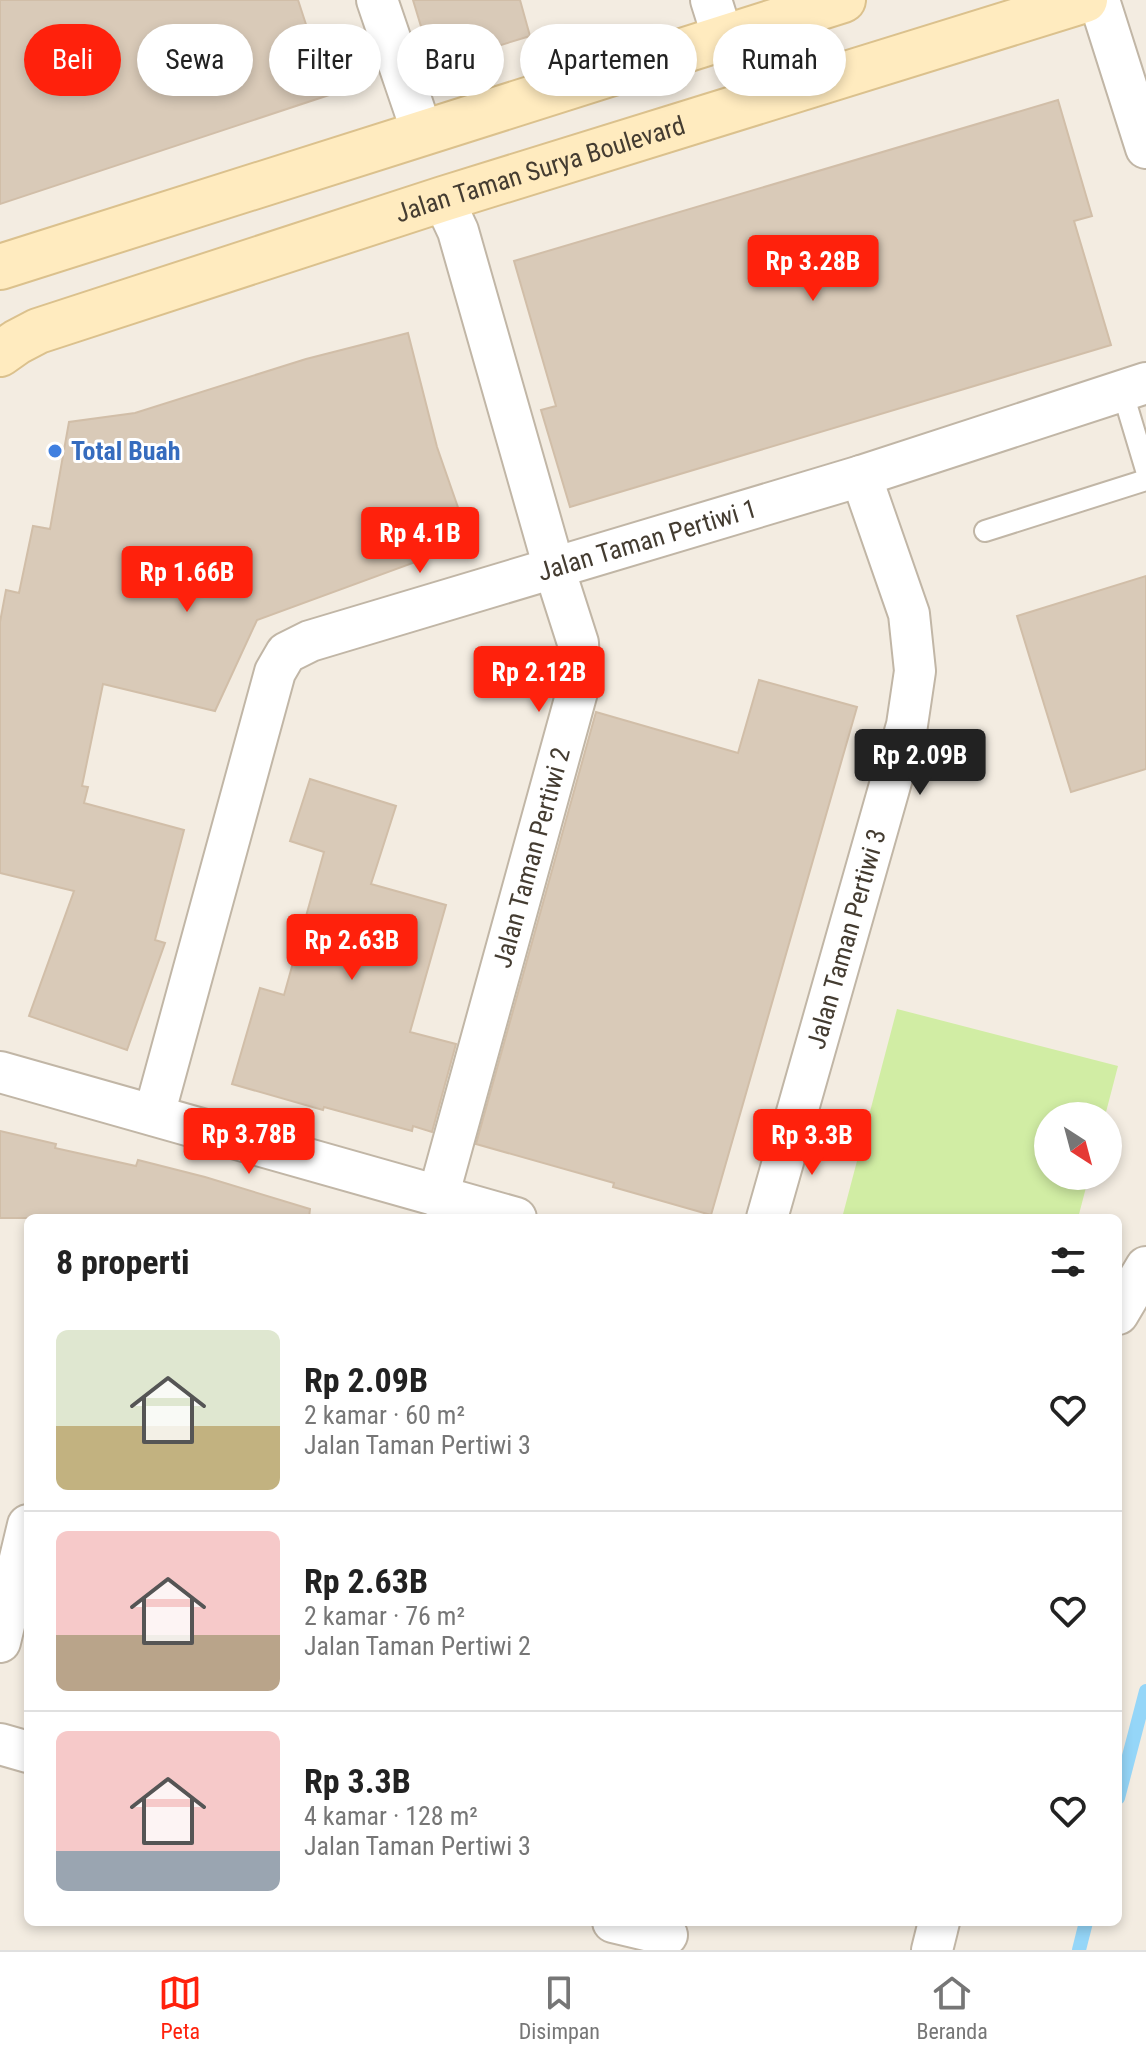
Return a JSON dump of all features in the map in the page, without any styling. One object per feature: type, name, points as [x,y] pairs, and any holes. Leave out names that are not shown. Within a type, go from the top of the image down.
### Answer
[{"type":"street","points":[[377,0],[422,132]]},
{"type":"street","points":[[0,267],[422,132],[717,19],[843,0]]},
{"type":"street","name":"Jalan Taman Surya Boulevard","points":[[0,354],[38,331],[443,199],[1085,0]]},
{"type":"street","points":[[1099,0],[1146,148]]},
{"type":"street","name":"Jalan Taman Pertiwi 2","points":[[438,1197],[580,681],[578,643],[458,231],[443,199]]},
{"type":"street","name":"Jalan Taman Pertiwi 1","points":[[154,1115],[275,672],[286,653],[310,641],[861,476],[1139,387]]},
{"type":"street","name":"Jalan Taman Pertiwi 3","points":[[768,1214],[907,725],[915,671],[909,614],[861,476]]},
{"type":"street","points":[[0,1072],[501,1214]]},
{"type":"street","points":[[1122,1307],[1146,1267]]},
{"type":"street","points":[[0,1642],[24,1542]]},
{"type":"street","points":[[0,1744],[24,1751]]},
{"type":"street","points":[[630,1926],[667,1935]]},
{"type":"street","points":[[932,1950],[938,1926]]},
{"type":"lane","points":[[1139,387],[1146,470]]},
{"type":"lane","points":[[985,531],[1146,480]]},
{"type":"green space","points":[[897,1009],[1118,1066],[1109,1102],[1034,1102],[1034,1190],[1085,1190],[1079,1214],[843,1214]]},
{"type":"building","points":[[0,0],[298,0],[306,24],[269,24],[269,96],[326,96],[0,204]]},
{"type":"building","points":[[413,0],[520,0],[527,24],[520,24],[520,39],[504,44],[504,24],[420,24]]},
{"type":"building","points":[[1058,100],[1092,216],[1074,221],[1111,345],[570,507],[541,410],[556,406],[514,261]]},
{"type":"building","points":[[408,333],[437,447],[470,542],[257,620],[215,711],[103,684],[82,786],[88,787],[84,803],[184,830],[155,940],[165,943],[127,1050],[29,1016],[74,891],[0,873],[0,622],[6,590],[19,593],[33,526],[50,529],[69,422],[135,413],[306,359]]},
{"type":"building","points":[[1146,576],[1146,769],[1071,792],[1017,616]]},
{"type":"building","points":[[759,680],[857,707],[711,1214],[476,1144],[596,712],[738,753]]},
{"type":"building","points":[[310,779],[396,806],[371,884],[446,905],[410,1032],[456,1044],[432,1132],[413,1126],[412,1131],[324,1107],[323,1110],[232,1084],[260,988],[284,995],[324,852],[290,841]]},
{"type":"building","points":[[0,1131],[56,1144],[55,1148],[136,1166],[138,1160],[310,1209],[309,1214],[24,1214],[24,1218],[0,1218]]},
{"type":"waterway","points":[[1122,1783],[1146,1691]]},
{"type":"waterway","points":[[1079,1950],[1085,1926]]},
{"type":"place","name":"Total Buah","points":[[55,451]]}]
